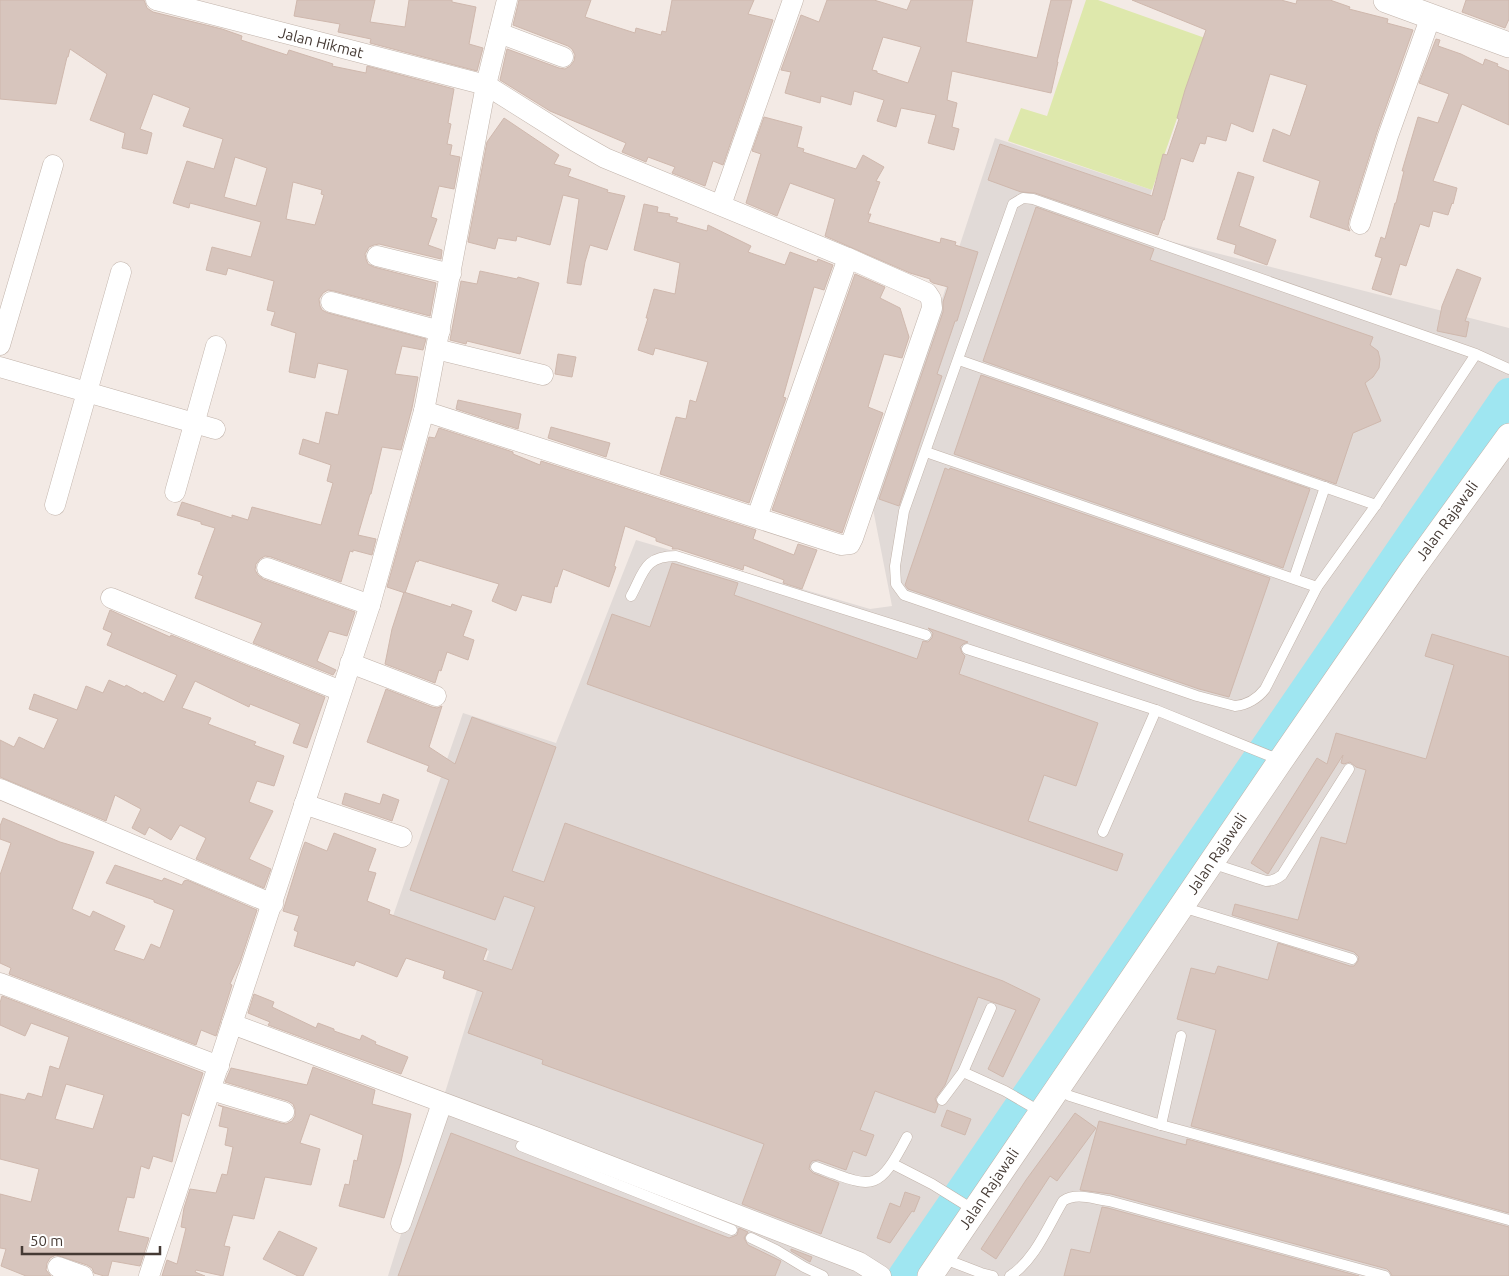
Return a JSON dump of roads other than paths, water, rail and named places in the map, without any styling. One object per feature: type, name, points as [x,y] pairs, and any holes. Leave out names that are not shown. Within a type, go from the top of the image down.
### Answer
[{"type":"street","name":"Jalan Hikmat","points":[[156,0],[486,85],[604,158],[848,258],[927,293],[931,299],[932,308],[850,544],[841,545],[424,412]]},
{"type":"street","points":[[149,1276],[370,605],[424,412],[486,85],[507,0]]},
{"type":"street","points":[[721,205],[793,0]]},
{"type":"street","points":[[1386,0],[1509,45]]},
{"type":"street","points":[[1360,224],[1385,144],[1431,16]]},
{"type":"street","points":[[499,33],[563,57]]},
{"type":"street","points":[[0,345],[54,165]]},
{"type":"street","points":[[377,256],[451,274]]},
{"type":"street","points":[[757,517],[848,258]]},
{"type":"street","points":[[55,505],[121,272]]},
{"type":"street","points":[[331,302],[543,375]]},
{"type":"street","points":[[175,492],[216,346]]},
{"type":"street","points":[[0,367],[215,429]]},
{"type":"street","name":"Jalan Rajawali","points":[[936,1267],[969,1207],[1033,1107],[1058,1090],[1181,906],[1212,863],[1276,758],[1509,436]]},
{"type":"street","points":[[267,568],[370,605]]},
{"type":"street","points":[[110,598],[341,691]]},
{"type":"street","points":[[350,663],[436,696]]},
{"type":"street","points":[[0,789],[272,904]]},
{"type":"street","points":[[304,804],[402,837]]},
{"type":"street","points":[[0,983],[219,1066]]},
{"type":"street","points":[[232,1024],[538,1138],[859,1262],[878,1275]]},
{"type":"street","points":[[211,1090],[284,1112]]},
{"type":"street","points":[[401,1223],[442,1103]]},
{"type":"street","points":[[58,1267],[84,1276]]},
{"type":"lane","points":[[1476,354],[1376,504],[1317,587],[1266,689],[1260,696],[1240,706],[1188,693],[904,595],[896,584],[894,566],[904,511],[1014,204],[1023,198],[1033,199],[1476,354],[1507,368]]},
{"type":"lane","points":[[959,360],[1376,504]]},
{"type":"lane","points":[[926,452],[1317,587]]},
{"type":"lane","points":[[1294,578],[1326,487]]},
{"type":"lane","points":[[631,596],[648,564],[659,557],[676,556],[926,635]]},
{"type":"lane","points":[[967,649],[1156,710],[1276,758]]},
{"type":"lane","points":[[1104,832],[1156,710]]},
{"type":"lane","points":[[1212,863],[1266,880],[1273,881],[1278,878],[1282,875],[1349,769]]},
{"type":"lane","points":[[1181,906],[1352,959]]},
{"type":"lane","points":[[942,1100],[963,1072],[991,1008]]},
{"type":"lane","points":[[1161,1125],[1181,1036]]},
{"type":"lane","points":[[963,1072],[1005,1091],[1033,1107]]},
{"type":"lane","points":[[1058,1090],[1070,1096],[1161,1125],[1509,1220]]},
{"type":"lane","points":[[816,1167],[856,1182],[876,1180],[886,1173],[893,1164],[907,1136]]},
{"type":"lane","points":[[521,1146],[732,1230]]},
{"type":"lane","points":[[893,1164],[932,1184],[969,1207]]},
{"type":"lane","points":[[1010,1276],[1020,1270],[1032,1255],[1062,1201],[1069,1197],[1079,1196],[1109,1201],[1386,1276]]},
{"type":"lane","points":[[751,1238],[823,1276]]},
{"type":"lane","points":[[936,1267],[993,1276]]},
{"type":"waterway","points":[[904,1276],[1509,394]]}]
